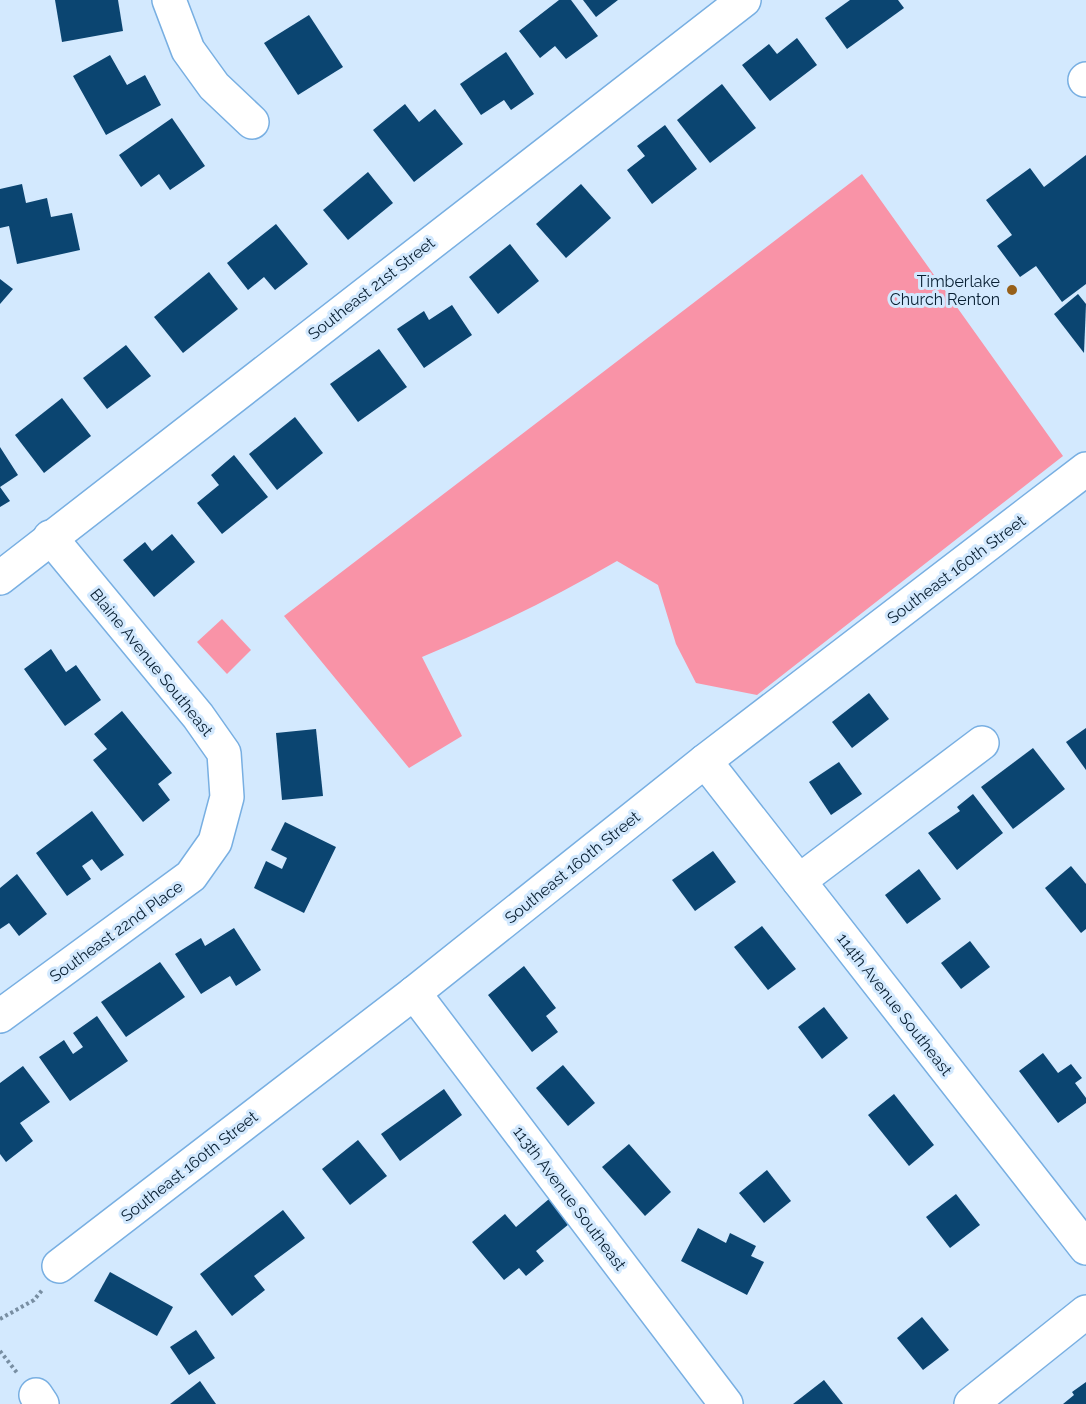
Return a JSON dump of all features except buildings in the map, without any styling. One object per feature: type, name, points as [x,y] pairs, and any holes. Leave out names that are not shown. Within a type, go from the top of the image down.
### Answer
[{"type":"street","points":[[169,0],[189,50],[214,86],[252,122]]},
{"type":"street","name":"Southeast 21st Street","points":[[0,578],[744,0]]},
{"type":"street","name":"Southeast 160th Street","points":[[59,1266],[414,993],[705,761],[1086,469]]},
{"type":"street","name":"Blaine Avenue Southeast","points":[[50,537],[198,716],[224,753],[227,798]]},
{"type":"street","points":[[799,881],[982,743]]},
{"type":"street","name":"114th Avenue Southeast","points":[[705,761],[1086,1248]]},
{"type":"street","name":"Southeast 22nd Place","points":[[0,1016],[191,876],[215,842],[227,798]]},
{"type":"street","name":"113th Avenue Southeast","points":[[414,993],[726,1404]]},
{"type":"street","points":[[971,1404],[1086,1312]]},
{"type":"path","points":[[0,1319],[34,1300],[59,1266]]},
{"type":"shaded area","points":[[862,174],[1063,456],[757,695],[696,683],[676,644],[658,585],[617,561],[521,612],[422,657],[462,736],[409,768],[284,616]]},
{"type":"shaded area","points":[[222,619],[251,650],[227,674],[197,642]]},
{"type":"place","name":"Timberlake Church Renton","points":[[1012,290]]}]
